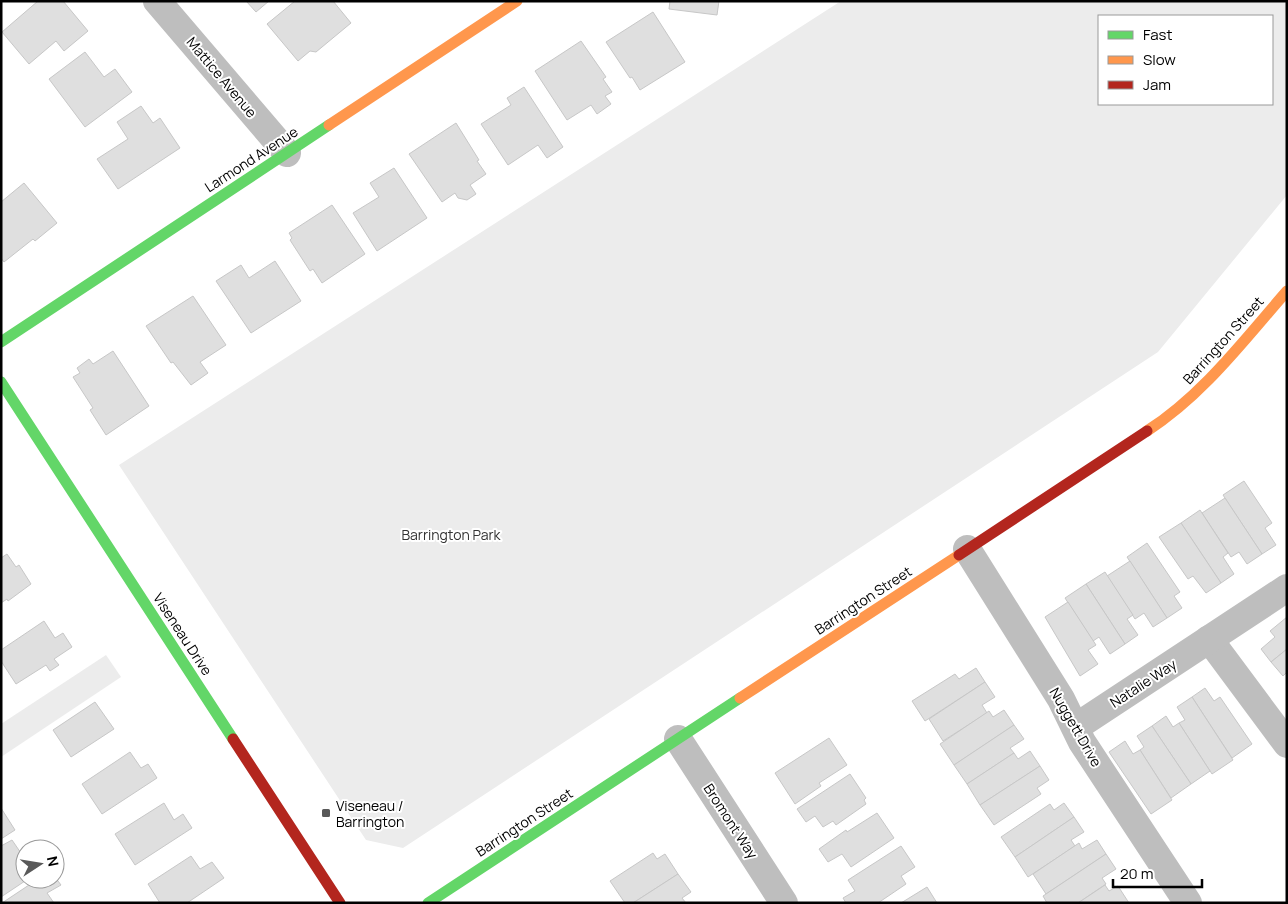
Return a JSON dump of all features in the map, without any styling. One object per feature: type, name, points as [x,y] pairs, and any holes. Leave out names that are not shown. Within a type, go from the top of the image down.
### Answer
[{"type":"street","name":"Mattice Avenue","points":[[157,1],[287,153]]},
{"type":"street","name":"Larmond Avenue","points":[[1,342],[517,1]]},
{"type":"street","name":"Barrington Street","points":[[428,903],[1167,418],[1200,390],[1229,360],[1287,291]]},
{"type":"street","name":"Viseneau Drive","points":[[1,382],[340,903]]},
{"type":"street","name":"Nuggett Drive","points":[[967,549],[1061,699],[1082,742],[1188,903]]},
{"type":"street","name":"Natalie Way","points":[[1076,727],[1287,588]]},
{"type":"street","points":[[1209,639],[1287,744]]},
{"type":"street","name":"Bromont Way","points":[[678,739],[784,903]]},
{"type":"green space","name":"Barrington Park","points":[[841,1],[1287,1],[1287,195],[1158,352],[403,848],[366,840],[119,465]]},
{"type":"green space","points":[[106,655],[121,677],[1,757],[1,724]]},
{"type":"building","points":[[38,1],[63,1],[88,31],[64,51],[56,41],[29,64],[2,32]]},
{"type":"building","points":[[246,1],[269,1],[256,12]]},
{"type":"building","points":[[295,1],[333,1],[351,23],[316,52],[310,51],[298,61],[267,24]]},
{"type":"building","points":[[670,1],[719,1],[717,15],[669,9]]},
{"type":"building","points":[[653,12],[685,62],[640,90],[606,42]]},
{"type":"building","points":[[581,41],[606,77],[603,79],[612,92],[605,96],[611,104],[597,114],[591,105],[567,120],[535,71]]},
{"type":"building","points":[[85,52],[104,77],[115,69],[132,92],[85,127],[49,79]]},
{"type":"building","points":[[524,87],[563,147],[547,158],[538,145],[508,165],[481,124],[511,105],[507,98]]},
{"type":"building","points":[[141,106],[153,123],[160,118],[180,148],[118,189],[97,159],[128,139],[117,122]]},
{"type":"building","points":[[456,123],[486,174],[470,185],[476,194],[467,200],[458,198],[455,193],[442,202],[409,154]]},
{"type":"building","points":[[394,168],[427,218],[377,251],[353,213],[379,197],[370,183]]},
{"type":"building","points":[[24,183],[57,223],[4,262],[1,258],[1,202]]},
{"type":"building","points":[[332,205],[365,254],[322,283],[313,269],[310,271],[290,240],[292,238],[289,233]]},
{"type":"building","points":[[275,261],[301,301],[251,333],[216,281],[241,265],[249,278]]},
{"type":"building","points":[[193,296],[226,345],[200,362],[208,373],[191,385],[173,362],[171,363],[146,326]]},
{"type":"building","points":[[113,351],[149,406],[106,435],[90,410],[93,408],[73,377],[80,373],[77,368],[89,359],[93,364]]},
{"type":"building","points":[[1244,481],[1272,523],[1265,528],[1276,545],[1262,554],[1223,495]]},
{"type":"building","points":[[1225,498],[1262,554],[1247,564],[1239,552],[1231,557],[1202,513]]},
{"type":"building","points":[[1200,510],[1228,553],[1223,557],[1234,574],[1221,583],[1181,523]]},
{"type":"building","points":[[1181,523],[1221,583],[1206,593],[1193,576],[1188,579],[1159,537]]},
{"type":"building","points":[[1147,543],[1180,592],[1174,596],[1182,608],[1167,618],[1127,557]]},
{"type":"building","points":[[7,554],[16,567],[19,565],[31,584],[8,601],[7,599],[1,603],[1,558]]},
{"type":"building","points":[[1130,561],[1167,618],[1153,627],[1144,613],[1135,619],[1107,576]]},
{"type":"building","points":[[1105,572],[1133,615],[1127,619],[1138,635],[1125,644],[1086,584]]},
{"type":"building","points":[[1086,584],[1125,644],[1110,654],[1099,637],[1093,641],[1065,598]]},
{"type":"building","points":[[1068,602],[1096,645],[1088,650],[1098,664],[1080,676],[1045,617]]},
{"type":"building","points":[[1287,617],[1287,649],[1271,662],[1261,649],[1275,637],[1270,631]]},
{"type":"building","points":[[44,621],[55,638],[63,633],[72,647],[54,659],[59,665],[50,671],[46,665],[16,684],[1,661],[1,650]]},
{"type":"building","points":[[1287,649],[1287,672],[1283,676],[1271,662]]},
{"type":"building","points":[[976,668],[985,682],[925,721],[912,701],[955,674],[959,679]]},
{"type":"building","points":[[985,682],[995,697],[982,705],[987,713],[943,741],[929,719]]},
{"type":"building","points":[[1205,688],[1214,701],[1220,697],[1252,744],[1232,758],[1192,697]]},
{"type":"building","points":[[1192,697],[1233,760],[1212,774],[1179,723],[1185,720],[1177,707]]},
{"type":"building","points":[[95,702],[114,729],[71,757],[53,730]]},
{"type":"building","points":[[1004,710],[1014,725],[954,765],[940,744],[989,711],[993,717]]},
{"type":"building","points":[[1166,716],[1173,727],[1179,723],[1210,771],[1191,784],[1152,726]]},
{"type":"building","points":[[1014,725],[1024,739],[1010,748],[1014,753],[967,784],[954,765]]},
{"type":"building","points":[[1152,726],[1191,784],[1171,798],[1140,750],[1144,747],[1137,736]]},
{"type":"building","points":[[829,738],[847,765],[819,783],[821,786],[795,804],[775,773]]},
{"type":"building","points":[[1125,741],[1133,754],[1140,750],[1172,800],[1151,814],[1109,752]]},
{"type":"building","points":[[1030,751],[1040,766],[980,805],[967,784],[1014,753],[1018,759]]},
{"type":"building","points":[[130,752],[141,768],[148,764],[157,778],[102,814],[82,784]]},
{"type":"building","points":[[1040,766],[1049,780],[1037,788],[1041,794],[994,825],[980,805]]},
{"type":"building","points":[[850,774],[866,798],[864,800],[866,804],[836,825],[833,821],[823,827],[815,816],[806,822],[797,809]]},
{"type":"building","points":[[164,803],[174,820],[183,814],[192,828],[135,865],[115,834]]},
{"type":"building","points":[[1064,803],[1074,817],[1015,857],[1001,837],[1050,804],[1054,810]]},
{"type":"building","points":[[1,808],[15,830],[1,839]]},
{"type":"building","points":[[877,813],[894,838],[851,867],[842,854],[828,862],[819,849],[846,830],[847,832]]},
{"type":"building","points":[[1074,817],[1084,832],[1071,840],[1075,846],[1028,877],[1015,857]]},
{"type":"building","points":[[12,840],[15,844],[15,888],[1,897],[1,846]]},
{"type":"building","points":[[1097,840],[1106,854],[1046,894],[1033,874],[1079,843],[1082,849]]},
{"type":"building","points":[[901,846],[915,867],[901,876],[906,884],[878,903],[846,903],[843,898],[855,891],[848,880]]},
{"type":"building","points":[[653,853],[657,859],[665,854],[678,874],[633,903],[625,903],[610,881]]},
{"type":"building","points":[[1106,854],[1116,869],[1102,878],[1106,884],[1078,903],[1047,903],[1043,896]]},
{"type":"building","points":[[191,856],[200,869],[212,862],[224,878],[187,903],[160,903],[148,884]]},
{"type":"building","points":[[678,874],[691,892],[682,898],[686,903],[633,903]]},
{"type":"building","points":[[1105,885],[1109,891],[1118,886],[1129,903],[1078,903]]},
{"type":"building","points":[[927,887],[937,903],[901,903]]},
{"type":"building","points":[[23,889],[54,889],[47,893],[54,903],[2,903]]},
{"type":"traffic: fast","points":[[1,342],[329,125]]},
{"type":"traffic: fast","points":[[1,382],[233,739]]},
{"type":"traffic: fast","points":[[428,903],[740,698]]},
{"type":"traffic: slow","points":[[329,125],[517,1]]},
{"type":"traffic: slow","points":[[1147,431],[1167,417],[1205,384],[1287,291]]},
{"type":"traffic: slow","points":[[740,698],[959,555]]},
{"type":"traffic: jam","points":[[959,555],[1147,431]]},
{"type":"traffic: jam","points":[[233,739],[340,903]]},
{"type":"place","name":"Viseneau / Barrington","points":[[326,813]]}]
